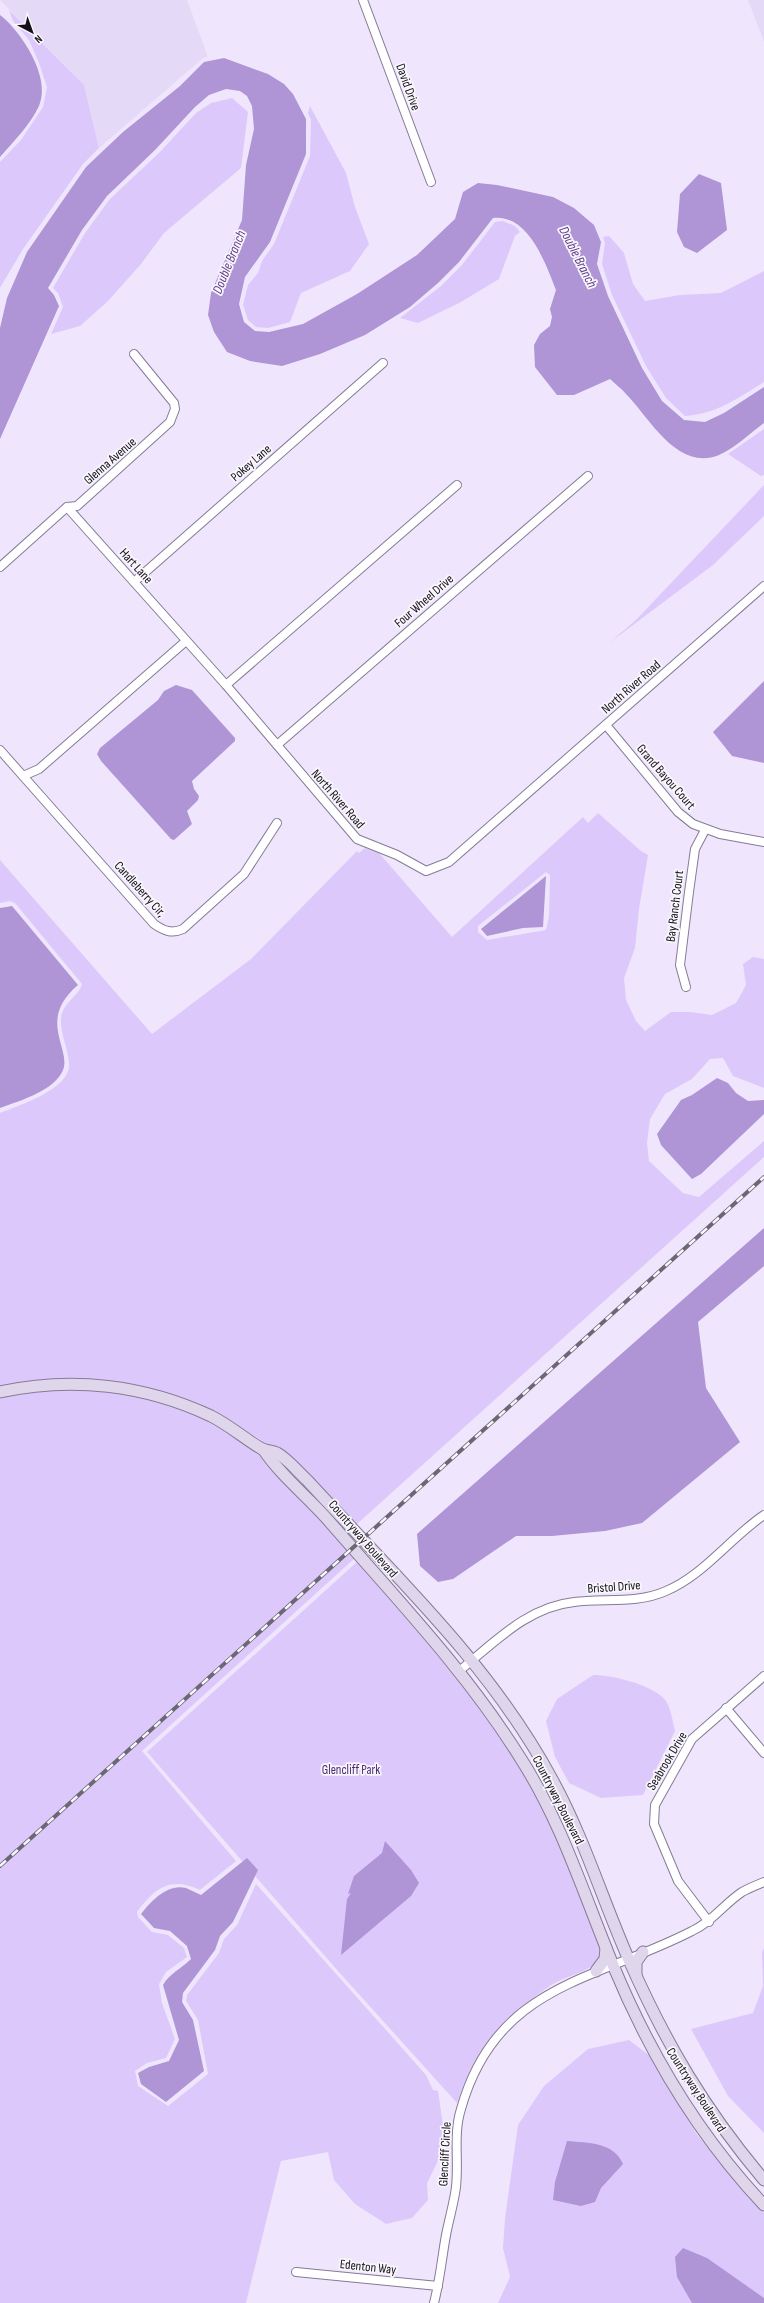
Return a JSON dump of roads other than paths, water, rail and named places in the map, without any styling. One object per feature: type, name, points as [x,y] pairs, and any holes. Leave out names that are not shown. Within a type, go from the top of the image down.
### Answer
[{"type":"street","name":"David Drive","points":[[363,0],[431,182]]},
{"type":"street","name":"Glenna Avenue","points":[[0,567],[68,507],[77,506],[165,429],[173,417],[174,403],[134,354]]},
{"type":"street","name":"Pokey Lane","points":[[134,582],[383,363]]},
{"type":"street","name":"Four Wheel Drive","points":[[277,745],[588,476]]},
{"type":"street","points":[[226,685],[457,485]]},
{"type":"street","name":"Hart Lane","points":[[68,507],[186,641]]},
{"type":"street","name":"North River Road","points":[[186,641],[226,685],[357,839],[397,855],[426,871],[449,862],[764,586]]},
{"type":"street","points":[[0,750],[23,776],[39,769],[186,641]]},
{"type":"street","name":"Grand Bayou Court","points":[[606,725],[678,812],[693,824],[705,830],[764,842]]},
{"type":"street","name":"Candleberry Cir,","points":[[23,776],[154,924],[168,932],[176,932],[183,929],[235,884],[252,863],[277,823]]},
{"type":"street","name":"Bay Ranch Court","points":[[686,987],[680,965],[695,849],[705,830]]},
{"type":"street","name":"Countryway Boulevard","points":[[0,1392],[36,1385],[61,1383],[106,1385],[137,1391],[162,1397],[212,1417],[240,1432],[263,1449],[272,1462],[324,1516],[459,1671],[496,1720],[540,1791],[576,1867],[605,1945],[636,1975],[671,2047],[707,2108],[764,2180]]},
{"type":"street","name":"Countryway Boulevard","points":[[263,1449],[277,1453],[306,1480],[473,1660],[511,1711],[553,1781],[581,1838],[621,1941],[620,1982],[656,2055],[693,2117],[731,2167],[764,2205]]},
{"type":"street","name":"Bristol Drive","points":[[459,1671],[510,1629],[540,1610],[574,1602],[637,1599],[667,1591],[697,1571],[764,1515]]},
{"type":"street","name":"Seabrook Drive","points":[[709,1922],[678,1881],[654,1824],[655,1805],[692,1739],[764,1676]]},
{"type":"street","points":[[726,1708],[764,1753]]},
{"type":"street","points":[[576,1867],[585,1879],[611,1944],[632,1978],[663,2039],[671,2047]]},
{"type":"street","name":"Glencliff Circle","points":[[434,2303],[456,2189],[457,2128],[459,2115],[478,2069],[503,2031],[533,2004],[564,1985],[692,1932],[709,1922],[742,1892],[764,1882]]},
{"type":"street","points":[[621,1941],[630,1950],[643,1952],[636,1962],[636,1975]]},
{"type":"street","points":[[596,1971],[606,1959],[605,1945]]},
{"type":"street","points":[[596,1971],[608,1971],[620,1982]]},
{"type":"street","name":"Edenton Way","points":[[296,2272],[438,2286]]},
{"type":"water","points":[[0,15],[17,32],[32,56],[38,69],[42,95],[39,106],[31,120],[0,157]]},
{"type":"water","name":"Double Branch","points":[[224,58],[268,74],[284,84],[293,94],[306,119],[306,154],[270,242],[245,277],[239,304],[244,322],[255,331],[269,332],[303,324],[357,294],[417,255],[455,219],[463,192],[478,183],[497,185],[553,197],[574,208],[594,225],[601,242],[597,264],[608,296],[642,368],[662,401],[684,420],[705,422],[724,413],[764,387],[764,423],[725,452],[719,455],[704,458],[690,456],[665,440],[635,404],[610,379],[574,395],[557,395],[535,367],[534,345],[540,334],[550,326],[552,317],[550,309],[556,290],[534,242],[516,224],[505,219],[493,218],[459,262],[438,283],[410,307],[365,335],[320,354],[282,366],[250,361],[227,352],[214,332],[208,315],[211,293],[242,220],[246,165],[254,129],[252,106],[247,96],[240,91],[226,89],[209,95],[195,107],[155,150],[107,196],[82,230],[48,288],[54,295],[59,306],[0,439],[0,328],[7,298],[27,252],[86,167],[123,132],[180,86],[204,62]]},
{"type":"water","points":[[699,174],[721,183],[727,230],[697,253],[684,247],[677,232],[680,194]]},
{"type":"water","points":[[764,681],[764,763],[732,756],[713,732]]},
{"type":"water","points":[[176,685],[192,690],[235,738],[235,741],[192,781],[194,789],[199,796],[198,800],[187,811],[192,824],[174,840],[171,839],[101,761],[97,754],[100,748],[158,700],[164,691]]},
{"type":"water","points":[[546,876],[543,927],[523,928],[487,936],[481,929]]},
{"type":"water","points":[[12,906],[78,985],[65,999],[59,1011],[57,1024],[64,1056],[64,1065],[61,1074],[50,1086],[42,1091],[0,1108],[0,908]]},
{"type":"water","points":[[717,1078],[728,1083],[736,1093],[748,1101],[764,1100],[764,1114],[701,1174],[692,1179],[661,1145],[657,1134],[681,1100],[692,1095]]},
{"type":"water","points":[[764,1228],[764,1266],[698,1322],[706,1388],[740,1442],[642,1523],[605,1531],[552,1536],[516,1536],[453,1579],[438,1582],[420,1566],[417,1534]]},
{"type":"water","points":[[385,1841],[411,1870],[419,1883],[411,1896],[341,1955],[347,1899],[351,1893],[348,1894],[354,1876],[382,1853]]},
{"type":"water","points":[[247,1858],[258,1870],[233,1922],[220,1936],[215,1950],[183,1993],[182,2002],[193,2020],[204,2071],[166,2102],[141,2084],[138,2073],[149,2067],[169,2061],[179,2040],[163,1985],[172,1974],[191,1959],[187,1946],[170,1931],[154,1928],[141,1914],[160,1894],[173,1888],[186,1888],[201,1895]]},
{"type":"water","points":[[567,2141],[600,2145],[613,2151],[623,2164],[601,2188],[595,2202],[581,2206],[553,2200],[555,2182]]},
{"type":"water","points":[[683,2248],[707,2258],[764,2298],[764,2303],[692,2303],[677,2277],[675,2257]]},
{"type":"railway","points":[[0,1866],[764,1177]]},
{"type":"park label","name":"Glencliff Park","points":[[351,1770]]}]
